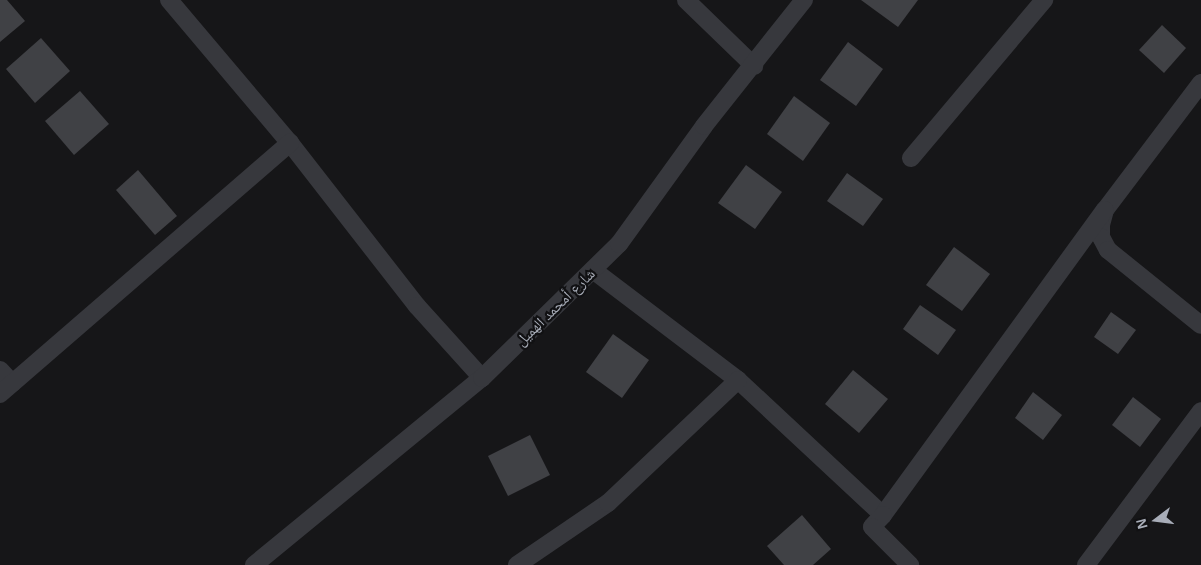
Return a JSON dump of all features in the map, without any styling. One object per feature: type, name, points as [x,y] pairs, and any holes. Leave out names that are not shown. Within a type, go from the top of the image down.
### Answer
[{"type":"street","points":[[169,0],[290,143],[417,306],[482,378]]},
{"type":"street","points":[[686,0],[754,66]]},
{"type":"street","name":"شارع أمحمد الهميل","points":[[254,565],[482,378],[619,244],[704,126],[754,66],[804,0]]},
{"type":"street","points":[[912,158],[1044,0]]},
{"type":"street","points":[[910,565],[872,527],[883,515],[1105,210],[1201,83]]},
{"type":"street","points":[[0,370],[6,388],[290,143]]},
{"type":"street","points":[[1105,210],[1101,237],[1108,250],[1201,325]]},
{"type":"street","points":[[593,270],[738,380],[883,515]]},
{"type":"street","points":[[517,565],[608,503],[738,380]]},
{"type":"street","points":[[1086,565],[1201,412]]},
{"type":"building","points":[[0,0],[7,0],[25,21],[0,42]]},
{"type":"building","points":[[861,0],[918,0],[898,27]]},
{"type":"building","points":[[1162,25],[1186,48],[1164,73],[1139,50]]},
{"type":"building","points":[[41,38],[70,71],[35,103],[6,69]]},
{"type":"building","points":[[848,42],[883,69],[856,106],[820,80]]},
{"type":"building","points":[[80,91],[109,124],[74,155],[45,121]]},
{"type":"building","points":[[794,96],[830,123],[803,161],[767,134]]},
{"type":"building","points":[[746,165],[782,192],[755,229],[718,203]]},
{"type":"building","points":[[138,170],[177,216],[155,235],[116,190]]},
{"type":"building","points":[[847,173],[883,199],[863,226],[827,201]]},
{"type":"building","points":[[954,247],[990,274],[962,311],[926,285]]},
{"type":"building","points":[[920,305],[956,330],[938,355],[903,329]]},
{"type":"building","points":[[1111,312],[1136,330],[1118,354],[1094,337]]},
{"type":"building","points":[[613,334],[649,360],[622,398],[586,372]]},
{"type":"building","points":[[853,370],[888,399],[859,433],[825,404]]},
{"type":"building","points":[[1033,392],[1062,415],[1043,440],[1015,418]]},
{"type":"building","points":[[1133,397],[1161,419],[1140,447],[1112,425]]},
{"type":"building","points":[[530,435],[550,475],[508,496],[488,456]]},
{"type":"building","points":[[802,515],[831,549],[813,565],[784,565],[767,546]]}]
